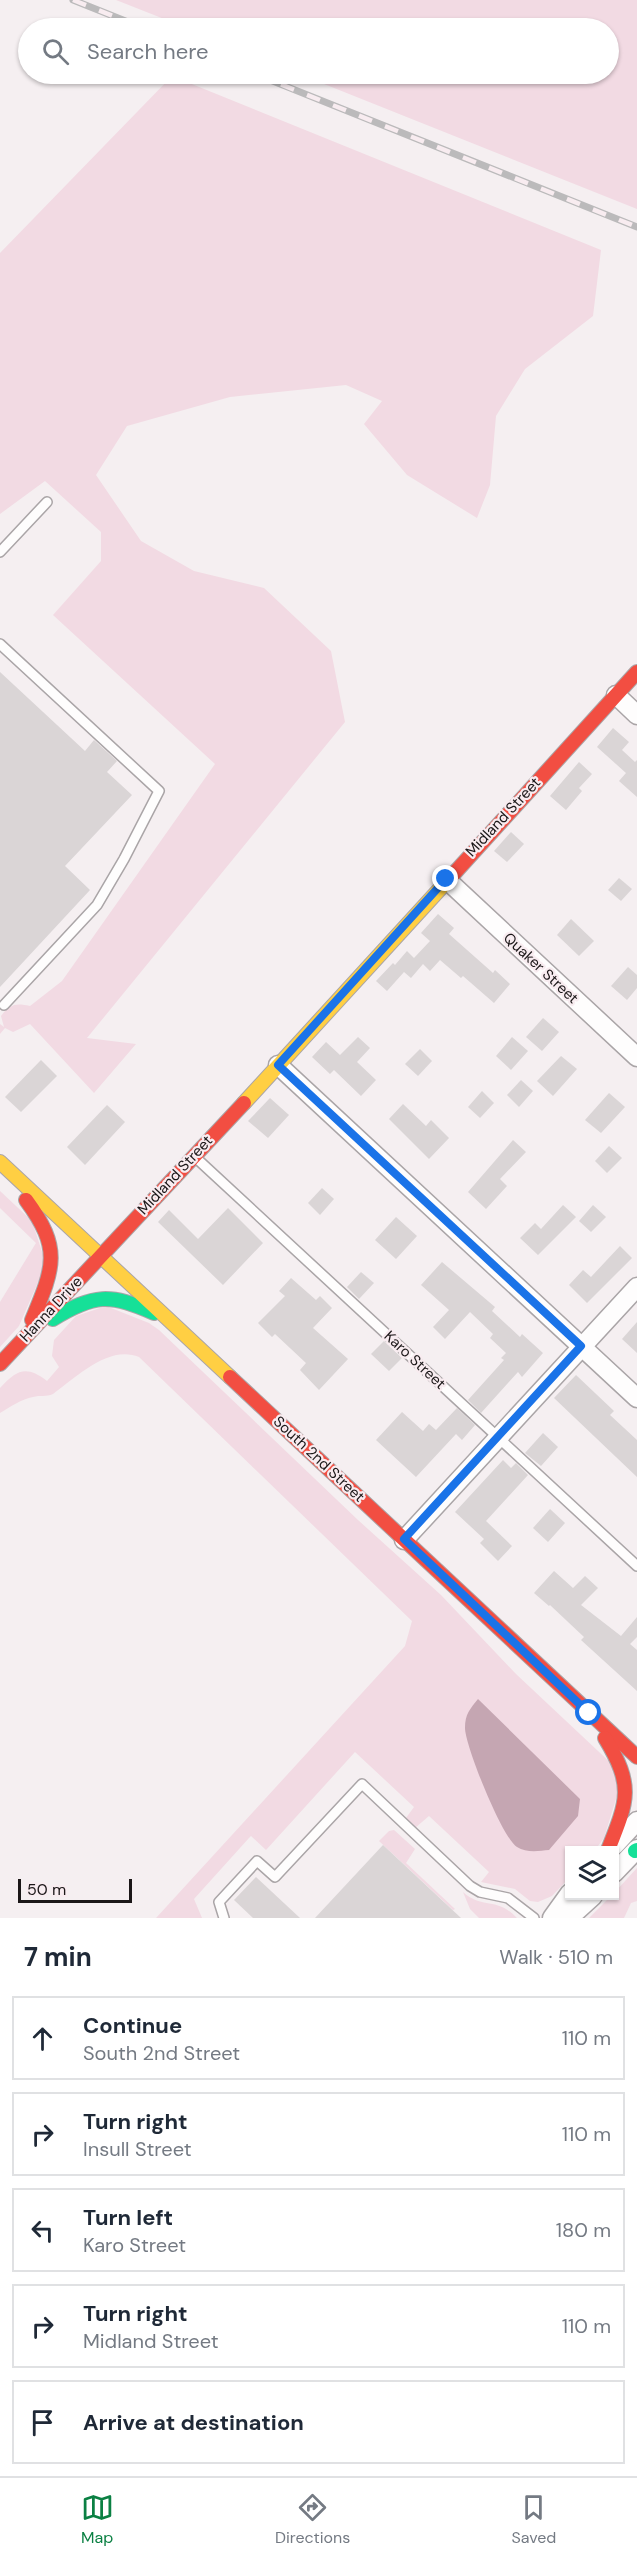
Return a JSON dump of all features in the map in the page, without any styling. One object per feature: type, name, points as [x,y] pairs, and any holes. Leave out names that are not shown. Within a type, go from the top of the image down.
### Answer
[{"type":"main road","name":"Midland Street","points":[[101,1254],[278,1065],[637,672]]},
{"type":"main road","name":"South 2nd Street","points":[[0,1162],[637,1757]]},
{"type":"main road","points":[[0,1168],[43,1221],[52,1249],[49,1280],[25,1337]]},
{"type":"main road","name":"Hanna Drive","points":[[0,1364],[101,1254]]},
{"type":"main road","points":[[25,1337],[80,1302],[95,1297],[111,1296],[129,1301],[173,1322]]},
{"type":"main road","points":[[589,1713],[622,1765],[626,1778],[625,1807],[611,1846]]},
{"type":"street","points":[[616,695],[637,715]]},
{"type":"street","name":"Quaker Street","points":[[446,879],[637,1057]]},
{"type":"street","points":[[278,1065],[637,1398]]},
{"type":"street","points":[[404,1539],[637,1287]]},
{"type":"street","points":[[614,1846],[637,1821]]},
{"type":"street","points":[[619,1869],[636,1850]]},
{"type":"street","points":[[552,1918],[565,1900]]},
{"type":"street","points":[[569,1918],[589,1900]]},
{"type":"lane","points":[[0,552],[47,502]]},
{"type":"lane","points":[[0,644],[159,791],[124,859],[97,904],[4,1005]]},
{"type":"lane","name":"Karo Street","points":[[194,1155],[637,1566]]},
{"type":"lane","points":[[224,1918],[219,1902],[256,1861],[275,1877],[362,1784],[470,1886],[480,1892],[508,1898],[534,1918]]},
{"type":"shaded area","points":[[116,0],[637,0],[637,209],[324,84],[619,84],[619,18],[162,18]]},
{"type":"shaded area","points":[[164,84],[192,84],[601,250],[593,316],[525,369],[496,416],[490,485],[477,518],[407,475],[364,424],[382,401],[346,385],[230,397],[127,426],[96,475],[141,541],[194,571],[264,588],[331,651],[345,722],[87,1038],[136,1044],[94,1093],[30,1024],[13,1032],[5,1028],[0,1034],[0,1024],[4,1027],[1,1016],[14,1005],[30,1006],[62,981],[215,764],[53,615],[101,561],[101,532],[45,481],[0,514],[0,253]]},
{"type":"shaded area","points":[[0,1191],[32,1221],[46,1264],[19,1326],[0,1347],[0,1302],[36,1243],[0,1208]]},
{"type":"shaded area","points":[[106,1306],[149,1323],[159,1330],[358,1520],[441,1595],[516,1674],[614,1766],[621,1783],[604,1838],[598,1846],[565,1846],[565,1882],[552,1896],[538,1902],[530,1901],[515,1889],[481,1882],[489,1872],[429,1816],[415,1828],[406,1818],[414,1807],[355,1752],[266,1850],[251,1836],[249,1838],[194,1899],[202,1918],[156,1918],[405,1646],[412,1621],[139,1357],[127,1354],[104,1359],[53,1394],[36,1396],[0,1413],[0,1388],[12,1377],[27,1371],[47,1381],[59,1367],[52,1356],[54,1340],[76,1316]]},
{"type":"shaded area","points":[[478,1699],[580,1799],[578,1816],[549,1850],[528,1851],[517,1847],[510,1840],[494,1810],[471,1752],[465,1728],[467,1715]]},
{"type":"shaded area","points":[[394,1830],[415,1849],[406,1863],[455,1909],[453,1910],[379,1841],[389,1831]]},
{"type":"shaded area","points":[[637,1868],[637,1901],[631,1903],[624,1918],[589,1918],[607,1900],[619,1900],[619,1888]]},
{"type":"shaded area","points":[[463,1892],[477,1901],[503,1907],[517,1918],[479,1918],[470,1909]]},
{"type":"building","points":[[0,672],[85,751],[94,740],[117,761],[107,772],[132,795],[65,866],[90,890],[0,987]]},
{"type":"building","points":[[613,728],[629,742],[622,750],[635,762],[637,760],[637,797],[619,781],[626,773],[597,747]]},
{"type":"building","points":[[579,762],[592,774],[579,788],[582,791],[566,810],[550,796]]},
{"type":"building","points":[[511,832],[524,844],[507,862],[494,851]]},
{"type":"building","points":[[619,878],[632,889],[621,901],[608,890]]},
{"type":"building","points":[[438,914],[454,928],[449,934],[493,973],[495,970],[510,984],[494,1003],[463,976],[461,978],[440,960],[430,971],[423,964],[411,978],[404,972],[387,991],[376,981],[407,951],[414,958],[430,941],[421,933]]},
{"type":"building","points":[[571,919],[594,941],[579,956],[557,935]]},
{"type":"building","points":[[628,967],[637,975],[637,988],[627,1000],[611,986]]},
{"type":"building","points":[[543,1018],[559,1032],[542,1051],[526,1037]]},
{"type":"building","points":[[358,1037],[370,1048],[357,1062],[376,1080],[361,1096],[334,1070],[330,1074],[312,1057],[326,1042],[340,1055]]},
{"type":"building","points":[[512,1037],[528,1051],[511,1070],[496,1056]]},
{"type":"building","points":[[420,1049],[432,1061],[418,1076],[405,1064]]},
{"type":"building","points":[[561,1056],[577,1069],[553,1096],[537,1081]]},
{"type":"building","points":[[41,1060],[57,1076],[21,1112],[5,1097]]},
{"type":"building","points":[[521,1080],[533,1091],[519,1107],[507,1095]]},
{"type":"building","points":[[482,1091],[494,1103],[480,1118],[468,1107]]},
{"type":"building","points":[[609,1093],[625,1107],[601,1133],[585,1120]]},
{"type":"building","points":[[270,1098],[289,1115],[268,1138],[248,1121]]},
{"type":"building","points":[[403,1104],[426,1126],[431,1120],[449,1138],[429,1159],[389,1119]]},
{"type":"building","points":[[107,1105],[125,1122],[85,1165],[67,1147]]},
{"type":"building","points":[[513,1140],[526,1152],[500,1179],[507,1186],[486,1209],[468,1192]]},
{"type":"building","points":[[609,1146],[622,1158],[607,1173],[595,1161]]},
{"type":"building","points":[[322,1188],[334,1199],[320,1215],[308,1203]]},
{"type":"building","points":[[563,1205],[576,1217],[538,1255],[520,1238],[535,1223],[541,1229]]},
{"type":"building","points":[[593,1205],[606,1217],[591,1232],[579,1221]]},
{"type":"building","points":[[228,1208],[263,1243],[223,1285],[158,1222],[169,1210],[198,1239]]},
{"type":"building","points":[[396,1217],[417,1236],[396,1259],[375,1240]]},
{"type":"building","points":[[620,1246],[632,1258],[587,1303],[569,1285],[583,1270],[591,1277]]},
{"type":"building","points":[[442,1262],[495,1307],[492,1311],[520,1337],[522,1334],[543,1353],[522,1377],[518,1372],[481,1413],[468,1400],[504,1360],[501,1358],[506,1353],[490,1338],[493,1334],[470,1312],[445,1339],[433,1327],[449,1310],[421,1285]]},
{"type":"building","points":[[361,1272],[374,1283],[359,1299],[347,1287]]},
{"type":"building","points":[[291,1278],[316,1300],[320,1296],[332,1308],[313,1328],[348,1359],[319,1390],[300,1370],[306,1363],[275,1334],[272,1337],[258,1323],[285,1296],[279,1291]]},
{"type":"building","points":[[637,1322],[637,1353],[622,1339]]},
{"type":"building","points":[[384,1341],[402,1358],[389,1371],[371,1354]]},
{"type":"building","points":[[576,1375],[614,1411],[610,1415],[637,1440],[637,1477],[554,1398]]},
{"type":"building","points":[[457,1408],[475,1425],[462,1440],[456,1434],[416,1477],[376,1440],[402,1412],[423,1431],[429,1424],[436,1430]]},
{"type":"building","points":[[543,1433],[558,1447],[541,1466],[525,1453]]},
{"type":"building","points":[[503,1460],[511,1468],[516,1463],[528,1475],[486,1521],[512,1546],[498,1561],[480,1543],[484,1539],[455,1512]]},
{"type":"building","points":[[550,1509],[565,1523],[548,1542],[533,1528]]},
{"type":"building","points":[[554,1571],[573,1588],[585,1576],[598,1588],[581,1605],[621,1636],[637,1617],[637,1637],[630,1644],[637,1650],[637,1691],[581,1640],[584,1637],[534,1593]]},
{"type":"building","points":[[383,1845],[461,1918],[315,1918]]},
{"type":"building","points":[[256,1877],[300,1918],[253,1918],[234,1900]]},
{"type":"railway","points":[[73,0],[118,18]]},
{"type":"railway","points":[[280,84],[637,227]]},
{"type":"traffic: fast","points":[[53,1319],[80,1305],[102,1299],[125,1302],[154,1313]]},
{"type":"traffic: slow","points":[[244,1103],[449,879]]},
{"type":"traffic: slow","points":[[0,1162],[230,1377]]},
{"type":"traffic: jam","points":[[449,879],[637,672]]},
{"type":"traffic: jam","points":[[0,1364],[244,1103]]},
{"type":"traffic: jam","points":[[26,1200],[45,1232],[51,1258],[45,1286],[32,1320]]},
{"type":"traffic: jam","points":[[230,1377],[637,1757]]},
{"type":"traffic: jam","points":[[605,1738],[621,1769],[625,1793],[620,1818],[610,1846]]},
{"type":"route","points":[[446,879],[278,1065],[581,1346],[404,1539],[589,1713]]}]
